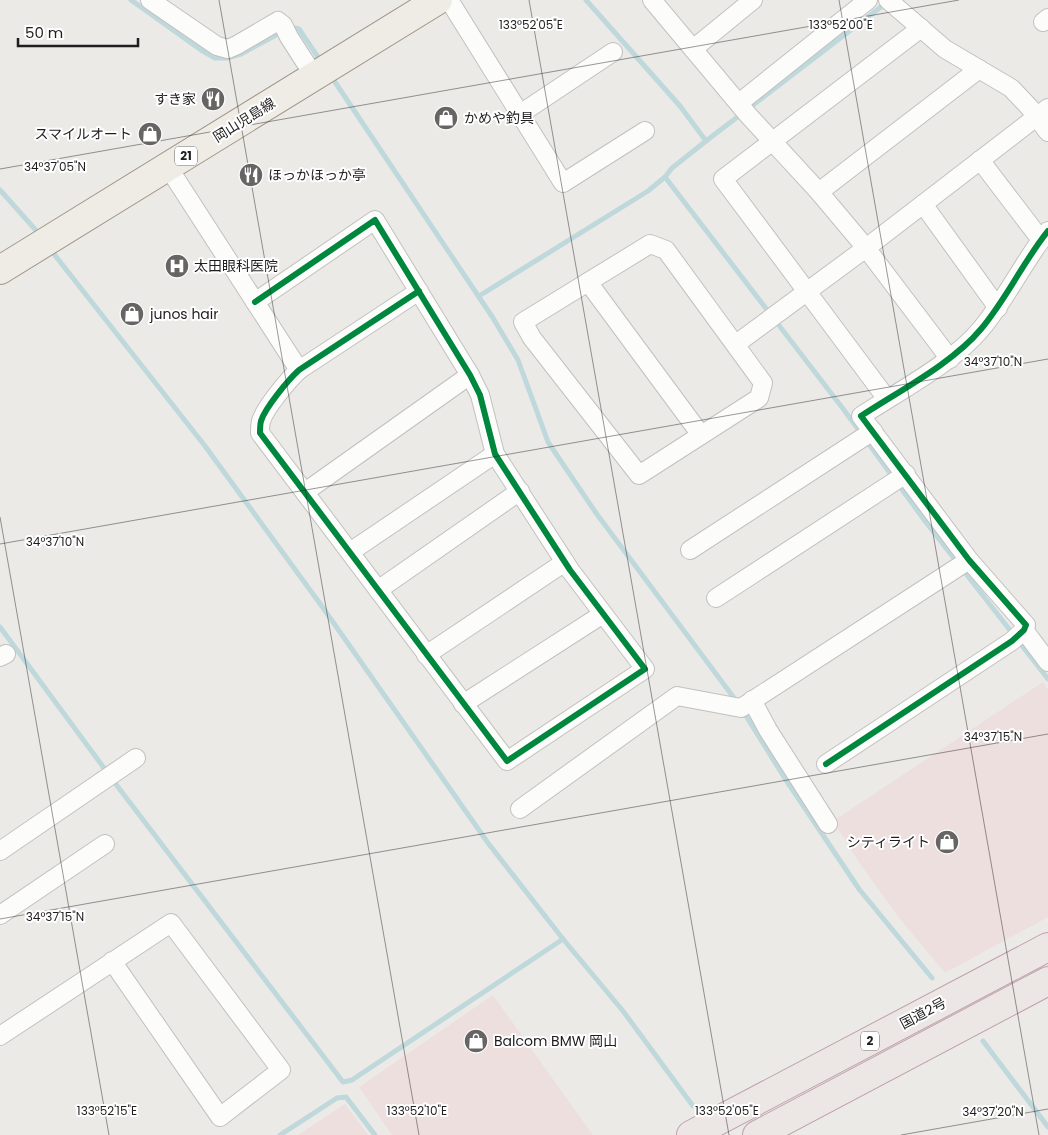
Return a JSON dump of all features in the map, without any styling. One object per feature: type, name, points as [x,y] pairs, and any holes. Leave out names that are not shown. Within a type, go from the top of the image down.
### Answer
[{"type":"highway","name":"国道2号","points":[[691,1135],[1048,947]]},
{"type":"highway","name":"2","points":[[757,1135],[1048,981]]},
{"type":"main road","name":"岡山児島線","points":[[0,270],[438,0]]},
{"type":"street","points":[[150,0],[217,46],[228,49],[278,21],[323,70]]},
{"type":"street","points":[[449,0],[563,183],[645,131]]},
{"type":"street","points":[[652,0],[866,248],[950,359]]},
{"type":"street","points":[[693,49],[753,0]]},
{"type":"street","points":[[744,108],[868,0]]},
{"type":"street","points":[[891,3],[945,49],[1011,88],[1042,112],[1048,132]]},
{"type":"street","points":[[886,400],[723,179],[921,28]]},
{"type":"street","points":[[520,114],[613,52]]},
{"type":"street","points":[[819,192],[979,69]]},
{"type":"street","points":[[736,344],[866,248],[1042,112]]},
{"type":"street","points":[[826,764],[1019,635],[1026,625],[962,564],[867,435],[862,416],[950,359],[980,330],[998,308],[1044,236],[980,160]]},
{"type":"street","points":[[168,167],[299,370]]},
{"type":"street","points":[[923,204],[998,308]]},
{"type":"street","points":[[255,302],[375,220],[419,291],[470,375],[480,395],[495,454],[565,562],[645,669],[507,761],[260,433],[260,422],[264,415],[299,370],[419,291]]},
{"type":"street","points":[[650,244],[666,250],[763,383],[759,398],[639,475],[532,338],[523,322],[588,282],[650,244]]},
{"type":"street","points":[[588,282],[701,435]]},
{"type":"street","points":[[305,492],[470,375]]},
{"type":"street","points":[[690,550],[867,435]]},
{"type":"street","points":[[350,552],[495,454]]},
{"type":"street","points":[[716,598],[899,479]]},
{"type":"street","points":[[378,590],[520,491]]},
{"type":"street","points":[[426,655],[565,562]]},
{"type":"street","points":[[520,809],[677,696],[741,708],[962,564]]},
{"type":"street","points":[[463,704],[604,614]]},
{"type":"street","points":[[1019,635],[1048,662]]},
{"type":"street","points":[[751,701],[828,824]]},
{"type":"street","points":[[0,851],[136,758]]},
{"type":"street","points":[[0,915],[105,844]]},
{"type":"street","points":[[0,1036],[112,961],[171,922],[281,1070],[220,1117],[112,961]]},
{"type":"shaded area","name":"シティライト","points":[[1043,682],[1048,690],[1048,917],[945,973],[900,919],[860,864],[833,821]]},
{"type":"shaded area","name":"Balcom BMW 岡山","points":[[493,995],[593,1135],[392,1135],[359,1087]]},
{"type":"shaded area","points":[[345,1104],[368,1135],[298,1135]]},
{"type":"waterway","points":[[131,0],[215,58],[227,58],[241,54],[276,35],[295,28],[299,29],[322,63]]},
{"type":"waterway","points":[[586,0],[680,106],[706,141]]},
{"type":"waterway","points":[[479,296],[648,191],[665,177],[672,168],[706,141],[886,3]]},
{"type":"waterway","points":[[331,76],[493,318],[518,360],[548,442],[596,513],[737,702]]},
{"type":"waterway","points":[[665,177],[844,410],[925,521],[1048,679]]},
{"type":"waterway","points":[[0,190],[41,236]]},
{"type":"waterway","points":[[50,249],[205,446],[321,605],[488,843],[563,939],[623,1011],[693,1106]]},
{"type":"waterway","points":[[0,627],[118,787],[343,1082],[352,1080],[563,939]]},
{"type":"waterway","points":[[743,711],[784,777],[859,889],[932,978]]},
{"type":"waterway","points":[[983,1041],[1048,1127]]},
{"type":"waterway","points":[[280,1135],[337,1098],[346,1097],[375,1135]]},
{"type":"cycle path","points":[[255,302],[375,220],[470,375],[480,395],[495,454],[570,570],[645,669],[507,761],[260,433],[263,415],[283,387],[299,370],[419,291]]},
{"type":"cycle path","points":[[826,764],[1012,641],[1024,630],[1026,625],[969,560],[861,416],[941,365],[969,341],[990,317],[1048,231]]},
{"type":"place","name":"すき家","points":[[213,99]]},
{"type":"place","name":"かめや釣具","points":[[446,118]]},
{"type":"place","name":"スマイルオート","points":[[150,134]]},
{"type":"place","name":"ほっかほっか亭","points":[[251,175]]},
{"type":"place","name":"太田眼科医院","points":[[177,266]]},
{"type":"place","name":"junos hair","points":[[132,314]]},
{"type":"place","name":"シティライト","points":[[947,842]]},
{"type":"place","name":"Balcom BMW 岡山","points":[[476,1041]]}]
